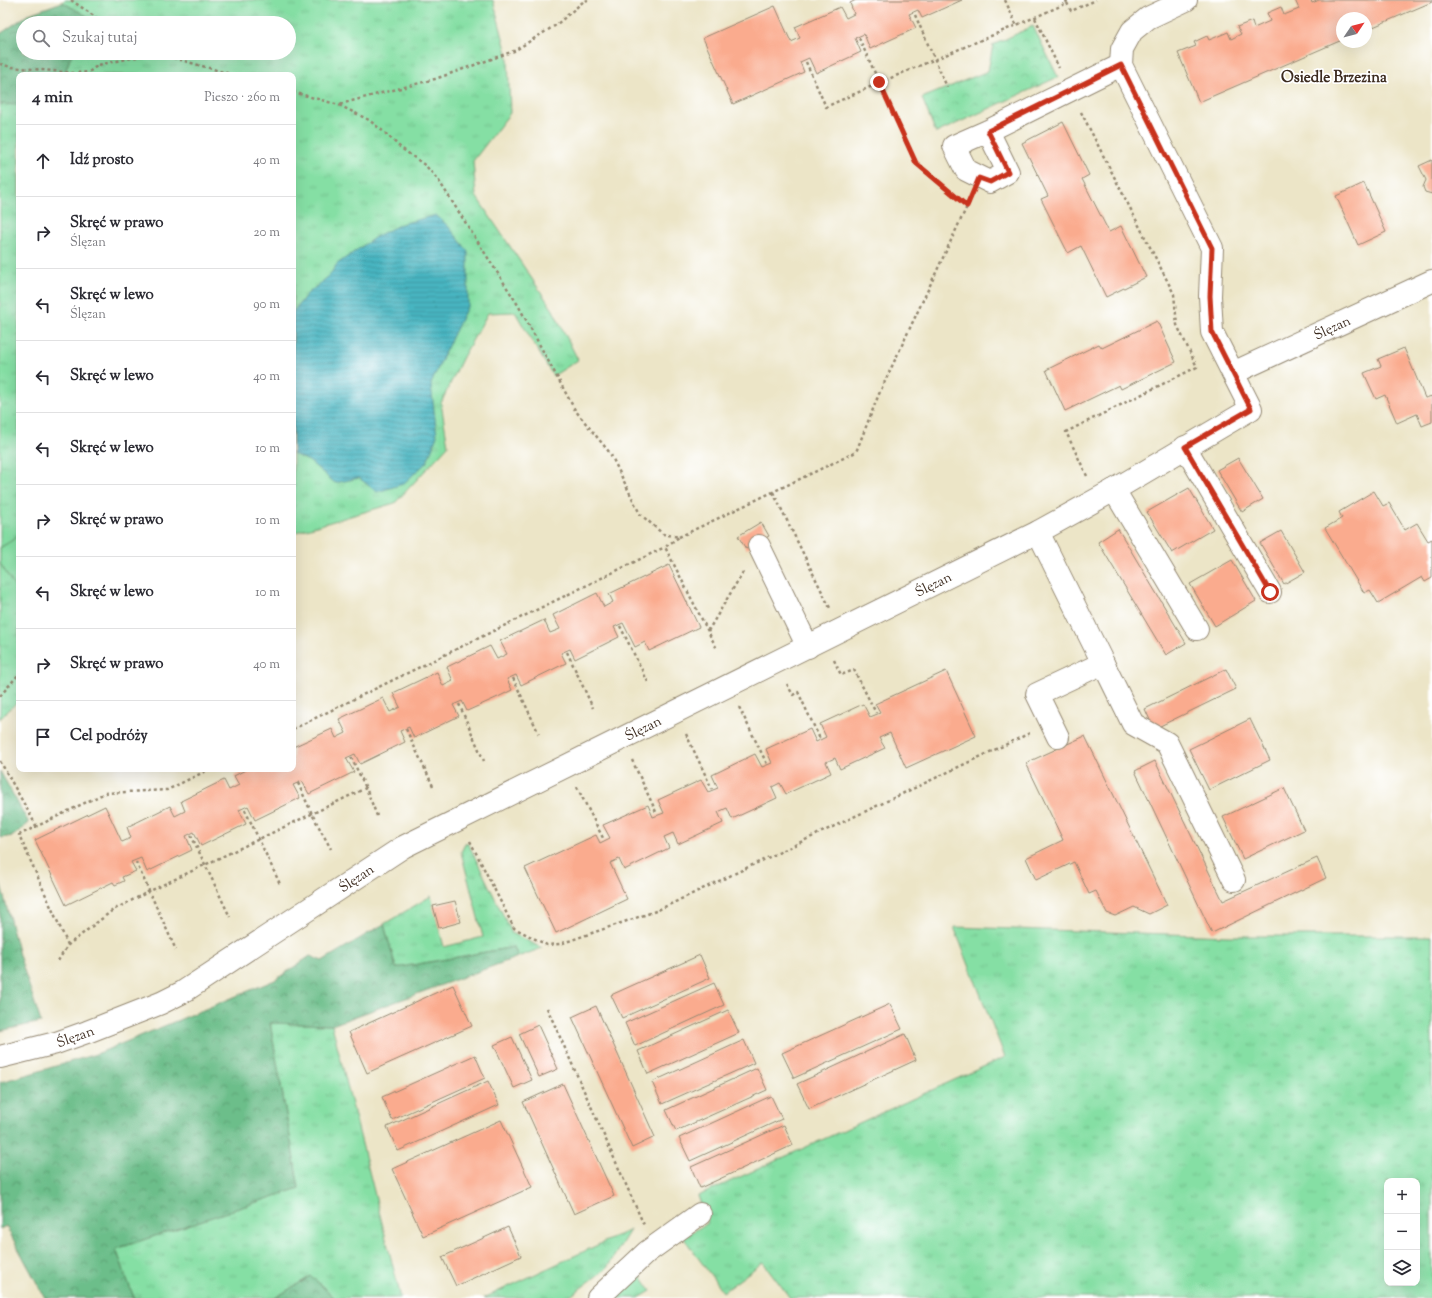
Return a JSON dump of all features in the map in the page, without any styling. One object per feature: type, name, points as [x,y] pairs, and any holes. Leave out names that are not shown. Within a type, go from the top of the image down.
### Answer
[{"type":"street","points":[[988,131],[1008,172],[990,182],[979,178],[966,170],[954,146],[988,131],[1121,65],[1122,49],[1132,30],[1148,18],[1186,0]]},
{"type":"street","name":"Ślęzan","points":[[0,1057],[56,1043],[161,1003],[183,992],[403,847],[529,783],[808,647],[1038,532],[1114,490],[1251,409],[1212,332],[1210,296],[1212,248],[1121,65]]},
{"type":"street","name":"Ślęzan","points":[[1233,373],[1432,281]]},
{"type":"street","points":[[1185,447],[1270,592]]},
{"type":"street","points":[[1114,490],[1197,629]]},
{"type":"street","points":[[1038,532],[1133,724],[1167,743],[1234,880]]},
{"type":"street","points":[[759,546],[808,647]]},
{"type":"street","points":[[1055,730],[1037,694],[1103,663]]},
{"type":"street","points":[[598,1298],[653,1248],[700,1214]]},
{"type":"path","points":[[71,0],[94,16]]},
{"type":"path","points":[[339,105],[435,79],[514,51],[556,25],[584,1],[588,0]]},
{"type":"path","points":[[1005,0],[1017,26]]},
{"type":"path","points":[[806,62],[826,107],[879,82],[1017,26],[1067,2],[1071,11],[1096,0]]},
{"type":"path","points":[[915,15],[936,59],[947,87]]},
{"type":"path","points":[[1035,18],[1174,294],[1177,325],[1197,367],[1066,432],[1088,478],[1083,481]]},
{"type":"path","points":[[859,38],[916,163],[967,206]]},
{"type":"path","points":[[89,72],[98,65],[122,60]]},
{"type":"path","points":[[181,60],[223,72]]},
{"type":"path","points":[[0,64],[10,67],[55,72]]},
{"type":"path","points":[[296,93],[339,105],[369,120],[401,148],[426,166],[438,181],[518,305],[576,410],[610,453],[640,514],[663,534],[679,537]]},
{"type":"path","points":[[296,728],[665,547],[679,537],[856,452],[879,394],[979,178]]},
{"type":"path","points":[[773,492],[830,608]]},
{"type":"path","points":[[708,631],[759,546]]},
{"type":"path","points":[[665,547],[717,649]]},
{"type":"path","points":[[620,626],[648,682]]},
{"type":"path","points":[[566,652],[593,708]]},
{"type":"path","points":[[833,660],[841,676],[854,670],[876,713]]},
{"type":"path","points":[[0,696],[16,677]]},
{"type":"path","points":[[513,678],[539,734]]},
{"type":"path","points":[[786,682],[793,695],[798,692],[820,739]]},
{"type":"path","points":[[459,704],[484,761]]},
{"type":"path","points":[[738,706],[767,764]]},
{"type":"path","points":[[406,729],[432,786]]},
{"type":"path","points":[[468,837],[514,928],[547,945],[560,944],[656,911],[1055,730]]},
{"type":"path","points":[[685,732],[712,789]]},
{"type":"path","points":[[351,757],[366,788],[377,816]]},
{"type":"path","points":[[631,759],[657,814]]},
{"type":"path","points":[[0,762],[37,827]]},
{"type":"path","points":[[68,945],[19,835],[106,793],[167,790],[204,772]]},
{"type":"path","points":[[298,783],[312,814],[331,849]]},
{"type":"path","points":[[576,786],[604,840]]},
{"type":"path","points":[[58,961],[68,945],[113,910],[366,788]]},
{"type":"path","points":[[245,810],[280,884]]},
{"type":"path","points":[[191,835],[230,917]]},
{"type":"path","points":[[136,862],[176,950]]},
{"type":"path","points":[[547,1008],[653,1248]]},
{"type":"green space","points":[[65,0],[493,0],[508,57],[510,113],[473,161],[476,196],[553,310],[578,360],[553,376],[515,312],[488,313],[463,357],[441,403],[448,446],[395,503],[296,532],[296,72],[65,72],[69,60],[296,60],[296,16],[87,16],[62,2]]},
{"type":"green space","points":[[62,2],[87,16],[26,16]]},
{"type":"green space","points":[[16,23],[16,60],[69,60],[65,72],[16,72],[16,105],[0,104],[0,34]]},
{"type":"green space","points":[[1033,26],[1058,77],[936,133],[922,98],[988,71],[993,45]]},
{"type":"green space","points":[[0,104],[16,105],[16,703],[0,719]]},
{"type":"green space","points":[[16,538],[16,589],[0,563],[0,548]]},
{"type":"green space","points":[[0,771],[29,823],[13,836],[0,838]]},
{"type":"green space","points":[[468,843],[512,933],[542,948],[518,957],[514,947],[396,968],[384,924],[431,896],[444,947],[483,937],[461,852],[465,844]]},
{"type":"green space","points":[[0,881],[19,955],[41,1022],[0,1031]]},
{"type":"green space","points":[[384,924],[396,968],[514,947],[518,957],[332,1025],[270,1023],[299,1188],[116,1249],[134,1298],[45,1298],[6,1226],[0,1229],[0,1082],[99,1053],[275,980],[310,956],[322,961]]},
{"type":"green space","points":[[954,927],[1229,936],[1432,936],[1432,1298],[790,1298],[763,1262],[723,1292],[683,1237],[708,1223],[698,1196],[1005,1057]]},
{"type":"green space","points":[[270,1023],[332,1025],[401,1298],[335,1298],[311,1276],[275,1298],[134,1298],[116,1249],[299,1188]]},
{"type":"green space","points":[[630,1230],[607,1268],[568,1298],[484,1298]]},
{"type":"green space","points":[[638,1272],[651,1291],[639,1298],[611,1298]]},
{"type":"green space","points":[[311,1276],[335,1298],[275,1298]]},
{"type":"water","points":[[436,215],[449,227],[468,251],[468,305],[431,384],[437,436],[427,462],[403,484],[377,492],[359,478],[335,483],[309,461],[296,455],[296,308],[306,295],[329,276],[337,264],[377,236],[401,224]]},
{"type":"building","points":[[856,0],[962,0],[922,18],[918,10],[909,14],[916,28],[870,49],[864,34],[855,38],[861,52],[816,73],[809,58],[800,62],[804,72],[733,104],[703,38],[775,6],[791,42],[800,38],[795,27],[840,7],[846,18],[854,14],[850,3]]},
{"type":"building","points":[[1295,0],[1311,0],[1312,3],[1319,0],[1432,0],[1432,2],[1372,27],[1372,12],[1336,12],[1336,43],[1199,102],[1178,53],[1196,46],[1194,42],[1207,36],[1209,40],[1228,32],[1231,39],[1241,34],[1237,27],[1252,21],[1254,28],[1270,21],[1267,13],[1281,7],[1284,15],[1299,9]]},
{"type":"building","points":[[1063,122],[1089,175],[1082,179],[1109,232],[1121,226],[1146,277],[1106,297],[1081,246],[1068,253],[1041,199],[1048,196],[1022,143]]},
{"type":"building","points":[[1432,160],[1432,194],[1425,192],[1423,187],[1426,180],[1419,166]]},
{"type":"building","points":[[1364,183],[1386,232],[1358,245],[1336,196]]},
{"type":"building","points":[[1157,321],[1176,362],[1121,389],[1119,385],[1065,411],[1046,370],[1099,344],[1102,348]]},
{"type":"building","points":[[1404,348],[1425,398],[1432,396],[1432,422],[1422,426],[1417,414],[1397,423],[1385,395],[1376,399],[1364,373],[1381,366],[1378,359]]},
{"type":"building","points":[[1238,458],[1263,499],[1242,512],[1217,470]]},
{"type":"building","points":[[1189,488],[1213,529],[1172,553],[1147,512]]},
{"type":"building","points":[[1374,491],[1383,506],[1389,503],[1405,530],[1417,523],[1428,541],[1432,539],[1432,578],[1425,582],[1422,577],[1378,603],[1370,590],[1364,593],[1325,528],[1342,518],[1339,512]]},
{"type":"building","points":[[761,522],[769,536],[746,549],[738,536]]},
{"type":"building","points":[[1118,529],[1186,643],[1166,655],[1098,542]]},
{"type":"building","points":[[1281,531],[1305,572],[1284,584],[1260,543]]},
{"type":"building","points":[[1232,560],[1256,601],[1215,626],[1190,584]]},
{"type":"building","points":[[669,565],[699,627],[649,651],[645,642],[635,647],[623,623],[614,627],[619,637],[575,659],[570,649],[561,653],[566,663],[521,685],[516,675],[507,679],[512,690],[467,711],[462,701],[453,705],[459,716],[414,738],[409,727],[400,731],[405,742],[360,764],[355,754],[346,758],[354,772],[309,794],[302,781],[293,785],[300,798],[255,820],[248,806],[239,810],[246,824],[201,846],[194,832],[186,836],[192,850],[147,872],[141,858],[131,862],[136,871],[122,877],[124,881],[115,885],[113,882],[66,905],[35,840],[105,806],[122,842],[131,838],[127,827],[170,806],[175,816],[185,811],[181,801],[224,780],[229,790],[239,785],[234,776],[241,772],[296,772],[296,746],[332,729],[336,738],[346,733],[339,719],[383,698],[390,712],[400,707],[393,693],[437,672],[443,686],[453,681],[447,667],[490,646],[497,659],[507,654],[500,641],[544,620],[550,633],[560,629],[553,615],[597,593],[604,607],[613,602],[609,594]]},
{"type":"building","points":[[1226,669],[1236,689],[1154,729],[1145,709]]},
{"type":"building","points":[[946,671],[976,736],[906,768],[890,733],[879,738],[885,748],[840,769],[835,758],[826,762],[831,773],[786,794],[780,783],[772,787],[777,798],[732,819],[727,808],[718,812],[723,823],[678,844],[673,833],[664,837],[669,848],[624,870],[619,859],[610,863],[627,899],[556,933],[525,868],[596,835],[600,843],[610,838],[603,825],[648,805],[653,817],[664,813],[658,800],[701,780],[708,792],[718,788],[712,775],[755,754],[762,767],[772,763],[766,749],[810,729],[816,742],[826,737],[820,724],[863,704],[870,717],[880,713],[875,704]]},
{"type":"building","points":[[1250,719],[1270,760],[1209,790],[1189,749]]},
{"type":"building","points":[[1085,736],[1167,905],[1149,914],[1134,907],[1115,916],[1107,913],[1096,891],[1089,894],[1074,862],[1036,880],[1026,858],[1063,840],[1026,763]]},
{"type":"building","points":[[1155,761],[1223,901],[1317,858],[1326,878],[1212,933],[1135,771]]},
{"type":"building","points":[[1284,788],[1304,830],[1243,859],[1223,817]]},
{"type":"building","points":[[455,901],[461,922],[439,928],[433,906]]},
{"type":"building","points":[[700,955],[710,978],[622,1018],[611,995]]},
{"type":"building","points":[[714,983],[724,1005],[635,1046],[625,1023]]},
{"type":"building","points":[[453,985],[472,1026],[367,1073],[349,1032]]},
{"type":"building","points":[[890,1004],[902,1029],[794,1078],[782,1053]]},
{"type":"building","points":[[596,1006],[655,1137],[632,1148],[572,1017]]},
{"type":"building","points":[[728,1010],[739,1033],[648,1074],[638,1051]]},
{"type":"building","points":[[538,1025],[558,1069],[539,1077],[519,1034]]},
{"type":"building","points":[[905,1034],[916,1060],[809,1109],[797,1084]]},
{"type":"building","points":[[512,1037],[532,1080],[514,1088],[494,1045]]},
{"type":"building","points":[[744,1040],[754,1063],[662,1104],[652,1082]]},
{"type":"building","points":[[475,1055],[485,1078],[392,1120],[382,1097]]},
{"type":"building","points":[[757,1068],[767,1090],[676,1131],[666,1110]]},
{"type":"building","points":[[488,1081],[499,1105],[398,1151],[387,1127]]},
{"type":"building","points":[[563,1084],[614,1196],[574,1214],[523,1102]]},
{"type":"building","points":[[771,1096],[782,1119],[690,1161],[679,1138]]},
{"type":"building","points":[[501,1120],[532,1187],[423,1236],[392,1169]]},
{"type":"building","points":[[784,1125],[793,1145],[700,1188],[691,1167]]},
{"type":"building","points":[[508,1227],[521,1256],[456,1286],[442,1257]]},
{"type":"district","name":"Osiedle Brzezina","points":[[1334,77]]},
{"type":"route","points":[[879,82],[916,163],[967,206],[979,178],[990,182],[1008,172],[988,131],[1121,65],[1212,248],[1210,296],[1212,332],[1251,409],[1185,447],[1270,592]]}]
